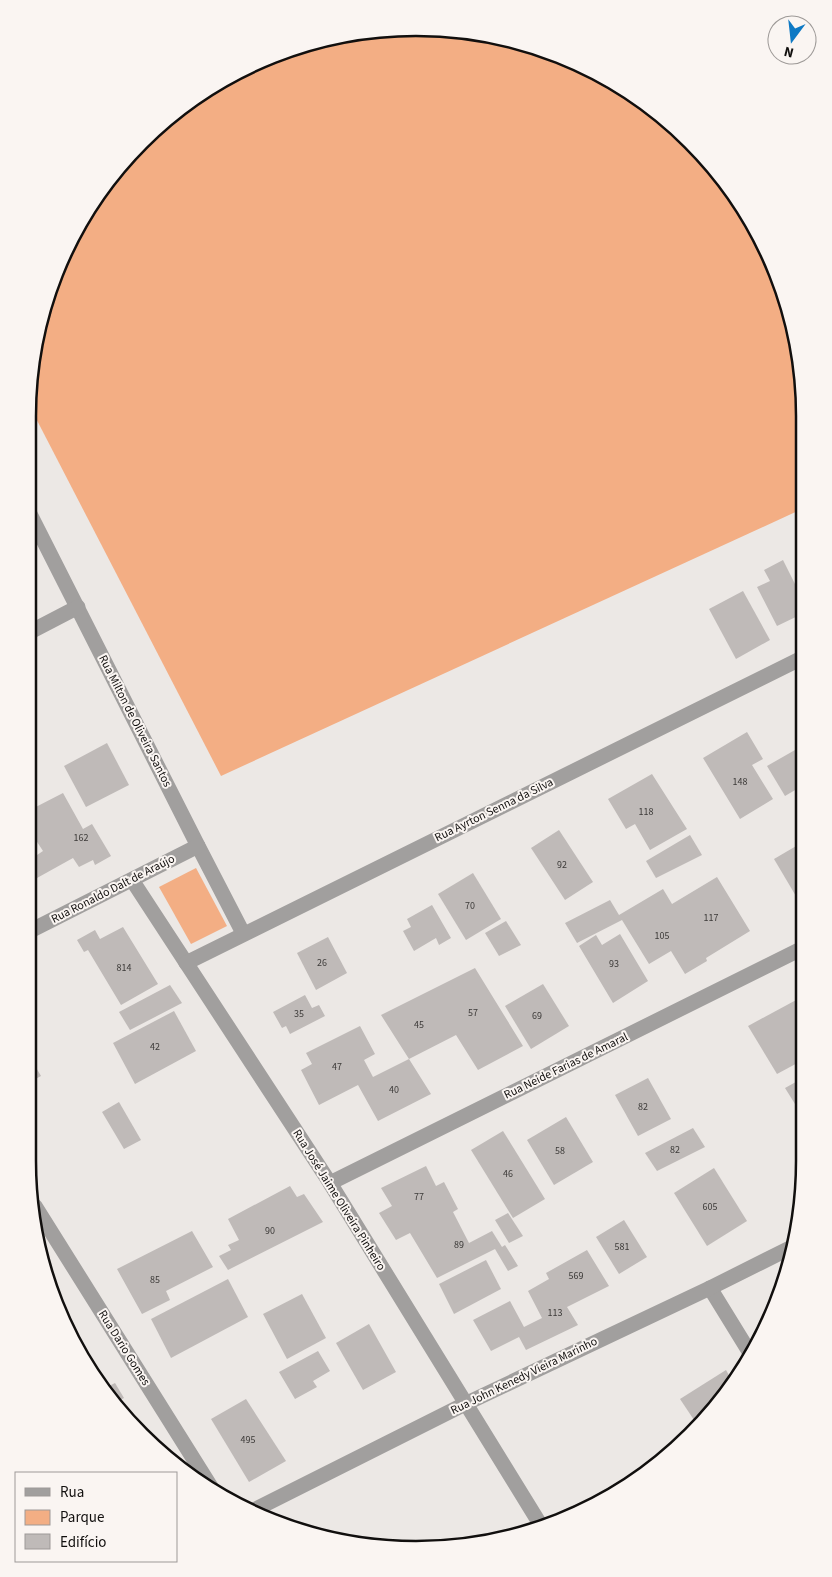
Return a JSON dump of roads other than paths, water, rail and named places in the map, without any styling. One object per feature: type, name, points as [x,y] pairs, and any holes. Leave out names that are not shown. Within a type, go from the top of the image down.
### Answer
[{"type":"street","name":"Rua Milton de Oliveira Santos","points":[[36,526],[243,933]]},
{"type":"street","points":[[36,629],[78,607]]},
{"type":"street","name":"Rua Ayrton Senna da Silva","points":[[186,962],[796,661]]},
{"type":"street","name":"Rua Ronaldo Dalt de Araújo","points":[[36,928],[198,846]]},
{"type":"street","name":"Rua José Jaime Oliveira Pinheiro","points":[[132,880],[330,1183],[538,1521]]},
{"type":"street","name":"Rua Neide Farias de Amaral","points":[[330,1183],[796,951]]},
{"type":"street","name":"Rua Dario Gomes","points":[[39,1213],[205,1477]]},
{"type":"street","name":"Rua John Kenedy Vieira Marinho","points":[[260,1507],[465,1404],[785,1251]]},
{"type":"street","points":[[710,1288],[747,1348]]}]
